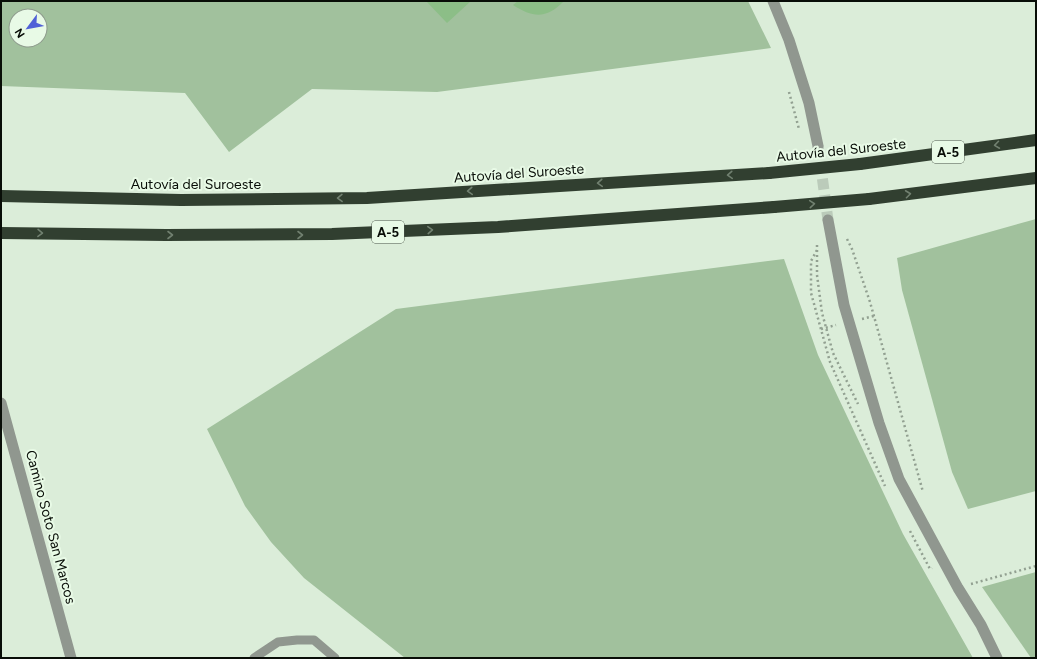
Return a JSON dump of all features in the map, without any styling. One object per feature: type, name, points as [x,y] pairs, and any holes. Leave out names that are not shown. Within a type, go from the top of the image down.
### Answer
[{"type":"highway","name":"Autovía del Suroeste","points":[[1,196],[181,200],[367,198],[768,173],[860,164],[1036,140]]},
{"type":"highway","name":"A-5","points":[[1,233],[166,235],[332,234],[498,227],[869,199],[1036,178]]},
{"type":"street","points":[[773,1],[789,40],[809,103],[818,146]]},
{"type":"street","points":[[828,220],[844,305],[879,423],[899,479],[997,658]]},
{"type":"street","name":"Camino Soto San Marcos","points":[[1,404],[71,658]]},
{"type":"lane","points":[[254,658],[278,642],[297,640],[314,640],[335,658]]},
{"type":"path","points":[[846,237],[852,249],[870,302],[923,493]]},
{"type":"path","points":[[958,588],[1036,566]]},
{"type":"path","points":[[969,577],[973,584]]},
{"type":"shaded area","points":[[1,1],[748,1],[771,48],[437,92],[312,89],[229,152],[185,93],[1,86]]},
{"type":"shaded area","points":[[426,1],[471,1],[447,23]]},
{"type":"shaded area","points":[[518,1],[564,1],[552,11],[540,15],[527,12],[513,5]]},
{"type":"shaded area","points":[[1036,219],[1036,491],[968,509],[952,472],[902,290],[897,258]]},
{"type":"shaded area","points":[[784,259],[818,355],[903,534],[973,658],[405,658],[304,578],[271,542],[245,506],[207,429],[396,309]]},
{"type":"shaded area","points":[[1036,572],[1036,658],[1031,658],[982,587]]},
{"type":"tunnel","points":[[818,146],[828,220]]}]
